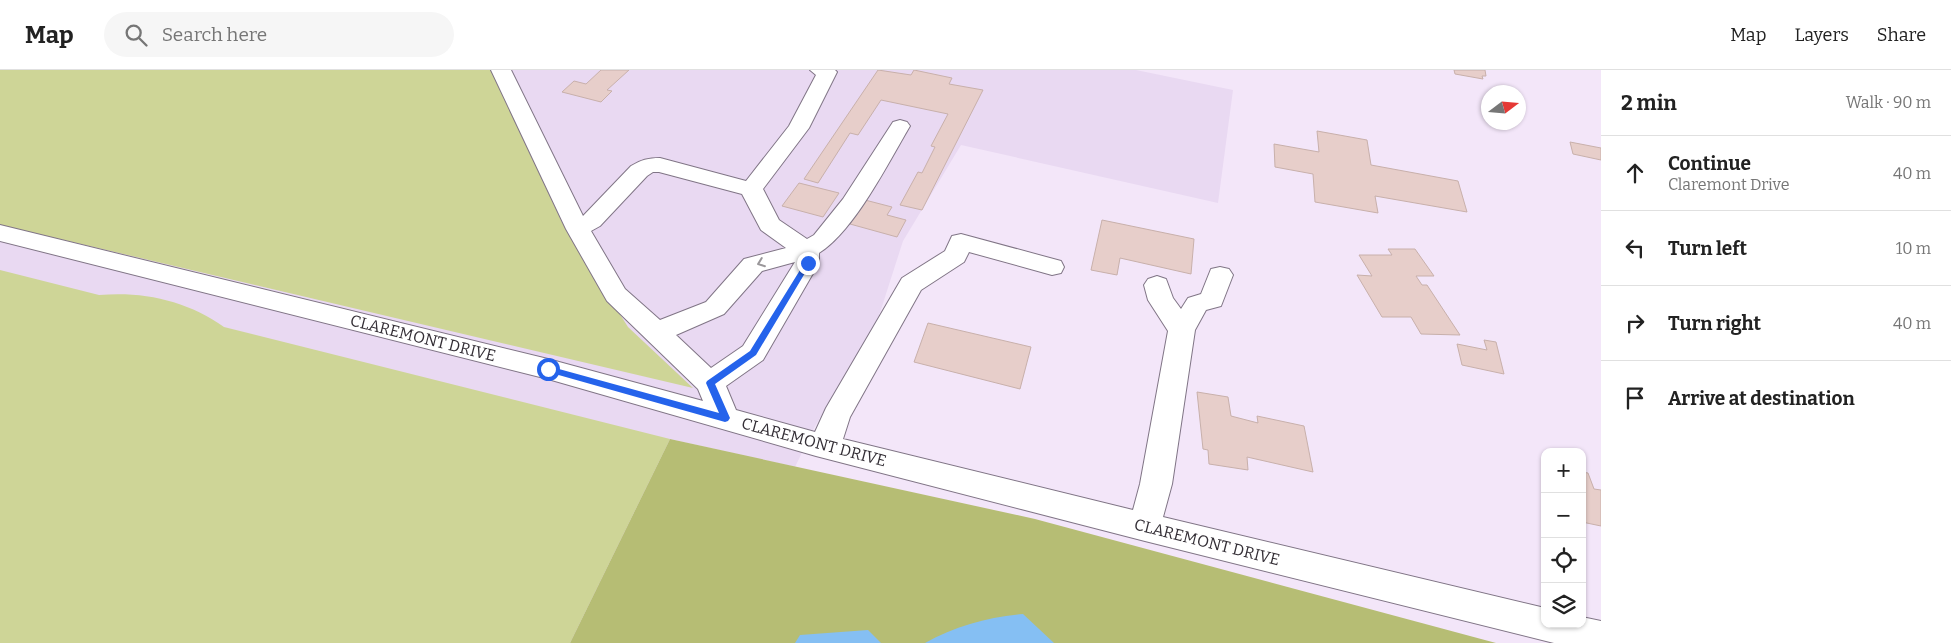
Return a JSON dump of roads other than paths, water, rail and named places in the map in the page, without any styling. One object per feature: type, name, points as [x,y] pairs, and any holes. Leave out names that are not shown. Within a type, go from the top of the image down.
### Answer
[{"type":"street","points":[[501,70],[578,229],[616,295],[710,383],[725,418]]},
{"type":"street","points":[[751,189],[799,128],[827,71]]},
{"type":"street","points":[[710,383],[753,353],[807,257],[852,203],[900,126]]},
{"type":"street","points":[[578,229],[592,221],[639,171],[648,165],[660,165],[751,189],[769,225],[807,257]]},
{"type":"street","name":"CLAREMONT DRIVE","points":[[0,233],[538,367],[825,446],[1145,528],[1601,638]]},
{"type":"street","points":[[825,446],[836,416],[911,284],[955,256],[962,242],[1052,267]]},
{"type":"street","points":[[655,333],[714,308],[753,265],[807,257]]},
{"type":"street","points":[[1145,528],[1156,484],[1182,330],[1197,304],[1212,300],[1220,275]]},
{"type":"street","points":[[1157,284],[1161,300],[1182,330]]},
{"type":"water","points":[[1023,614],[1054,643],[925,643],[972,623]]},
{"type":"water","points":[[868,630],[881,643],[795,643],[800,635]]}]
